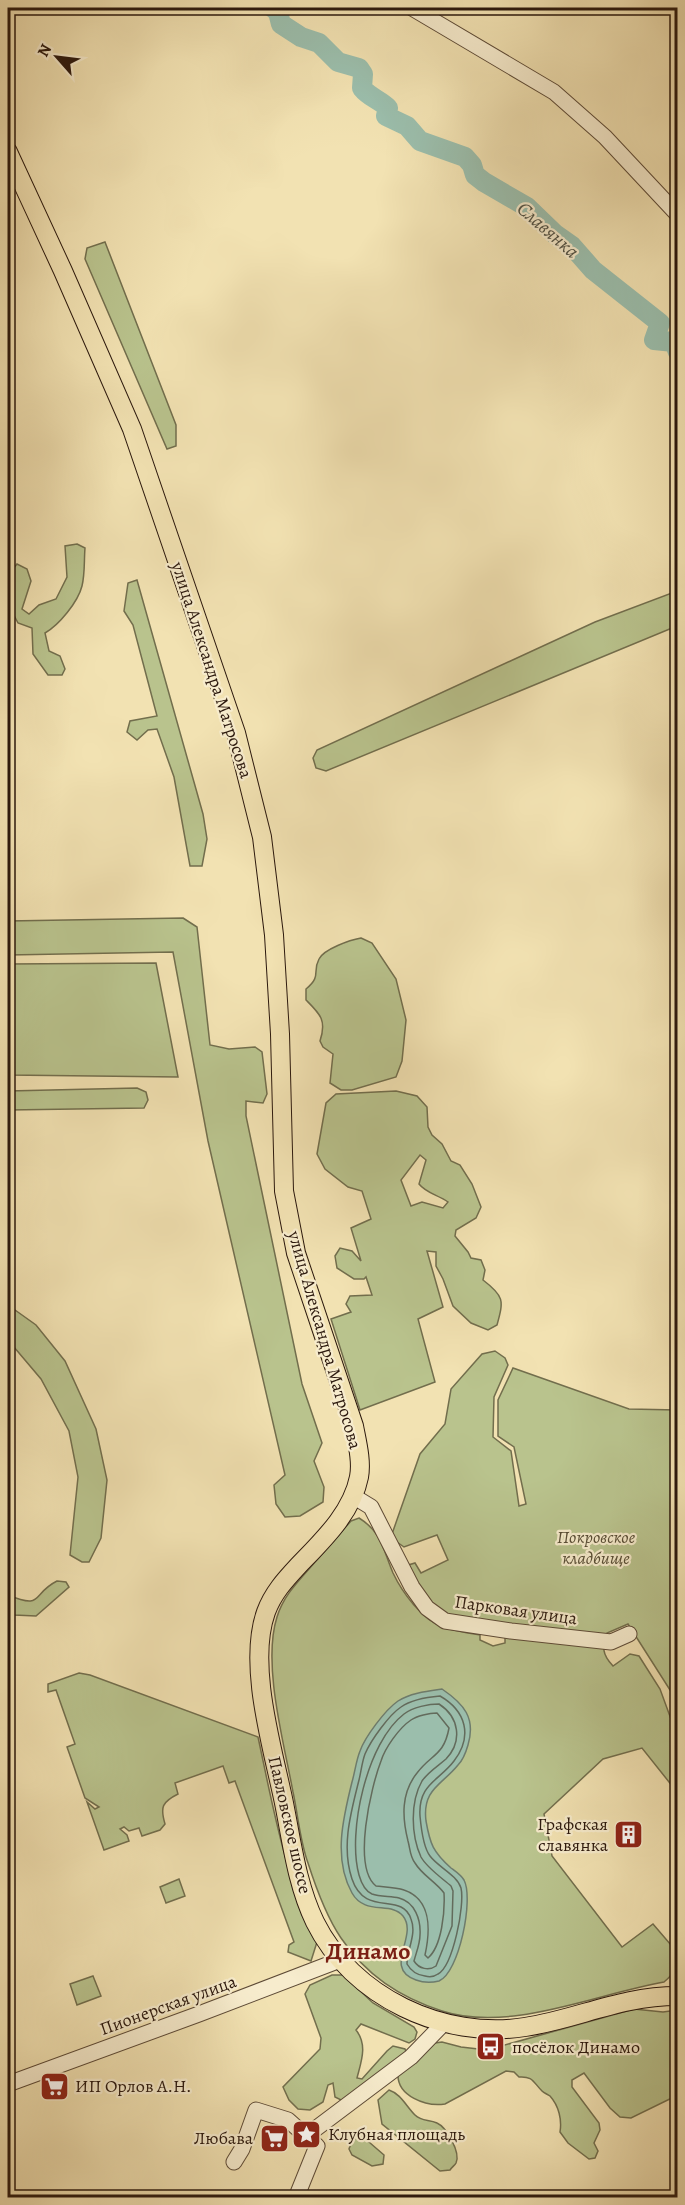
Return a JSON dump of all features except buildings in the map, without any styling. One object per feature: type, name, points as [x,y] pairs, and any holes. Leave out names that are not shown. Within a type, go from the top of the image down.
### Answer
[{"type":"main road","name":"улица Александра Матросова","points":[[8,152],[132,429],[236,733],[262,837],[274,936],[280,1034],[284,1191],[296,1253],[354,1426],[359,1451],[359,1475],[353,1496]]},
{"type":"main road","name":"Павловское шоссе","points":[[353,1496],[340,1518],[275,1592],[260,1632],[261,1680],[266,1715],[297,1869],[314,1920],[326,1941],[340,1960],[365,1982],[395,2002],[442,2024],[464,2028],[497,2030],[527,2027],[627,2001],[678,1996]]},
{"type":"street","points":[[412,8],[554,92],[605,137],[678,215]]},
{"type":"street","name":"Парковая улица","points":[[353,1496],[371,1507],[412,1587],[427,1608],[445,1620],[511,1631],[611,1642],[629,1634]]},
{"type":"street","name":"Пионерская улица","points":[[8,2084],[340,1960]]},
{"type":"street","points":[[296,2198],[312,2141],[411,2056],[442,2024]]},
{"type":"street","points":[[234,2162],[242,2149],[256,2109],[288,2120],[312,2141]]},
{"type":"green space","points":[[105,242],[176,425],[176,446],[167,449],[85,259],[87,248]]},
{"type":"green space","points":[[77,544],[85,548],[84,577],[80,592],[56,625],[45,633],[49,651],[60,656],[65,669],[62,675],[48,675],[33,654],[32,628],[18,623],[8,604],[8,575],[17,564],[27,569],[31,581],[22,609],[29,614],[39,605],[56,599],[67,577],[65,546]]},
{"type":"green space","points":[[137,580],[203,814],[207,839],[202,866],[190,866],[174,777],[157,729],[148,730],[137,740],[127,732],[130,721],[157,716],[133,625],[124,611],[128,583]]},
{"type":"green space","points":[[677,591],[677,626],[326,771],[316,768],[313,758],[317,750],[595,622]]},
{"type":"green space","points":[[183,918],[197,927],[210,1045],[229,1049],[255,1047],[262,1052],[267,1094],[263,1103],[246,1101],[246,1116],[302,1384],[322,1443],[314,1461],[324,1487],[323,1502],[300,1516],[285,1517],[276,1504],[274,1485],[285,1475],[208,1141],[173,952],[8,955],[8,921]]},
{"type":"green space","points":[[361,938],[372,943],[396,979],[406,1020],[402,1061],[396,1077],[352,1090],[341,1090],[330,1083],[333,1054],[323,1047],[320,1041],[323,1028],[321,1018],[306,1000],[306,989],[314,981],[317,963],[322,955],[338,946]]},
{"type":"green space","points":[[156,963],[178,1077],[8,1075],[8,964]]},
{"type":"green space","points":[[137,1088],[146,1092],[148,1100],[144,1108],[8,1110],[8,1091]]},
{"type":"green space","points":[[396,1091],[417,1096],[427,1107],[428,1127],[432,1135],[442,1144],[451,1161],[460,1165],[472,1184],[481,1207],[476,1218],[456,1230],[455,1236],[471,1258],[481,1260],[485,1270],[483,1280],[499,1295],[501,1304],[497,1325],[488,1330],[471,1323],[453,1306],[436,1266],[436,1252],[427,1251],[443,1307],[418,1319],[435,1382],[360,1410],[331,1319],[351,1312],[346,1304],[350,1296],[372,1295],[366,1277],[354,1279],[337,1268],[335,1256],[340,1248],[352,1251],[361,1261],[351,1228],[371,1219],[362,1191],[348,1187],[325,1169],[317,1154],[326,1103],[336,1094]],"holes":[[[420,1155],[426,1160],[419,1184],[425,1190],[448,1202],[443,1208],[422,1202],[411,1206],[401,1180]]]},
{"type":"green space","points":[[8,1305],[36,1325],[65,1361],[96,1429],[107,1480],[101,1538],[89,1562],[82,1562],[70,1555],[78,1477],[69,1431],[41,1379],[8,1340]]},
{"type":"green space","name":"Покровское кладбище","points":[[495,1351],[505,1358],[508,1365],[494,1397],[493,1437],[511,1451],[519,1506],[526,1504],[514,1447],[498,1436],[498,1400],[513,1368],[629,1409],[677,1410],[677,1694],[674,1688],[670,1690],[628,1624],[607,1633],[604,1647],[606,1657],[613,1666],[630,1654],[639,1656],[660,1689],[675,1730],[677,1729],[677,1792],[642,1748],[603,1759],[544,1814],[552,1856],[622,1947],[653,1924],[677,1952],[676,1966],[664,1982],[524,2015],[468,2017],[426,2005],[385,1983],[361,1963],[351,1951],[326,1911],[303,1846],[276,1704],[272,1657],[277,1617],[288,1594],[351,1521],[359,1518],[367,1523],[377,1535],[393,1573],[420,1612],[443,1627],[480,1635],[480,1640],[493,1646],[505,1643],[505,1636],[440,1615],[405,1566],[415,1563],[421,1573],[448,1560],[437,1535],[404,1547],[392,1534],[420,1454],[445,1424],[451,1389],[482,1354]]},
{"type":"green space","points":[[57,1581],[66,1582],[69,1587],[36,1616],[8,1613],[8,1595],[32,1601]]},
{"type":"green space","points":[[79,1673],[90,1675],[258,1737],[288,1867],[317,1942],[311,1961],[288,1952],[289,1945],[294,1942],[235,1781],[229,1783],[223,1766],[175,1783],[178,1794],[164,1806],[165,1824],[160,1830],[142,1836],[139,1828],[129,1831],[124,1827],[120,1829],[127,1835],[129,1841],[104,1850],[87,1802],[95,1809],[99,1807],[85,1798],[67,1747],[75,1744],[56,1690],[48,1692],[48,1684]]},
{"type":"green space","points":[[179,1879],[185,1896],[166,1903],[160,1887]]},
{"type":"green space","points":[[332,1975],[343,1975],[373,2003],[414,2027],[417,2032],[415,2039],[409,2043],[361,2024],[356,2030],[363,2048],[357,2078],[362,2079],[393,2046],[405,2049],[408,2057],[354,2097],[341,2100],[335,2097],[333,2083],[328,2085],[323,2102],[310,2110],[298,2109],[289,2100],[283,2087],[320,2049],[321,2038],[305,1994],[310,1985]]},
{"type":"green space","points":[[93,1976],[101,1996],[77,2005],[70,1984]]},
{"type":"green space","points":[[634,2009],[663,2012],[677,2010],[678,2095],[631,2118],[620,2117],[610,2108],[584,2073],[572,2080],[572,2087],[599,2123],[600,2130],[594,2143],[598,2151],[595,2158],[589,2159],[568,2143],[560,2132],[559,2113],[550,2096],[530,2079],[519,2077],[514,2072],[506,2071],[445,2104],[422,2102],[407,2094],[399,2082],[398,2074],[435,2043],[442,2042],[487,2050]]},
{"type":"green space","points":[[389,2090],[400,2097],[418,2117],[441,2125],[452,2140],[457,2158],[450,2170],[440,2171],[382,2124],[378,2100]]},
{"type":"green space","points":[[362,2136],[384,2155],[383,2164],[372,2166],[352,2155],[349,2149],[351,2144]]},
{"type":"water","points":[[442,1689],[466,1712],[470,1735],[461,1761],[430,1794],[426,1821],[436,1852],[464,1880],[467,1889],[466,1918],[453,1965],[439,1981],[422,1982],[406,1975],[402,1968],[401,1960],[407,1933],[407,1924],[403,1916],[392,1909],[371,1906],[357,1900],[346,1880],[341,1852],[343,1824],[357,1759],[371,1731],[387,1711],[403,1698]]},
{"type":"waterway","name":"Славянка","points":[[273,8],[278,12],[281,24],[301,37],[319,43],[338,62],[359,68],[363,74],[362,88],[388,108],[386,116],[407,126],[420,141],[465,157],[472,165],[475,175],[527,207],[555,234],[572,246],[593,270],[660,323],[654,340],[674,342],[678,352]]},
{"type":"waterway","points":[[8,1606],[13,1608]]},
{"type":"place","name":"Графская славянка","points":[[629,1834]]},
{"type":"place","name":"посёлок Динамо","points":[[491,2047]]},
{"type":"place","name":"ИП Орлов А.Н.","points":[[54,2086]]},
{"type":"place","name":"Клубная площадь","points":[[307,2134]]},
{"type":"place","name":"Любава","points":[[274,2138]]},
{"type":"district","name":"Динамо","points":[[368,1951]]}]
